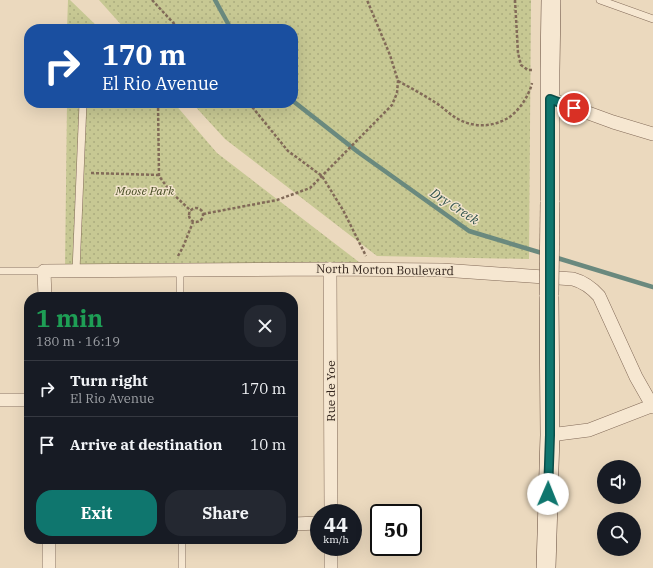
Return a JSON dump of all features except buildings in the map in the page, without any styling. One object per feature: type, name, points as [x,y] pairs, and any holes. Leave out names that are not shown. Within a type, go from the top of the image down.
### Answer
[{"type":"main road","points":[[546,568],[550,435],[549,295],[551,0]]},
{"type":"street","points":[[550,99],[613,122],[653,134]]},
{"type":"street","name":"North Morton Boulevard","points":[[44,271],[330,269],[442,270],[573,279],[583,282],[592,288],[599,296],[636,377],[652,406],[590,430],[550,435]]},
{"type":"street","name":"Rue de Yoe","points":[[330,269],[331,504]]},
{"type":"street","points":[[44,271],[45,292]]},
{"type":"street","points":[[0,400],[24,400]]},
{"type":"street","points":[[298,524],[310,523]]},
{"type":"street","points":[[49,544],[49,568]]},
{"type":"street","points":[[331,556],[331,568]]},
{"type":"lane","points":[[600,0],[653,19]]},
{"type":"lane","points":[[76,271],[83,108]]},
{"type":"lane","points":[[174,270],[179,292]]},
{"type":"lane","points":[[0,271],[44,271]]},
{"type":"lane","points":[[182,544],[182,568]]},
{"type":"path","points":[[152,0],[174,24]]},
{"type":"path","points":[[515,0],[518,53],[521,65],[528,70],[535,70],[533,76]]},
{"type":"path","points":[[203,214],[277,200],[310,188],[392,105],[397,93],[398,81],[390,55],[369,1]]},
{"type":"path","points":[[398,81],[436,103],[458,119],[469,124],[485,126],[502,121],[515,114],[531,87],[532,81]]},
{"type":"path","points":[[158,108],[159,175],[170,191],[191,211]]},
{"type":"path","points":[[253,108],[288,150],[322,176],[343,210],[372,269]]},
{"type":"path","points":[[80,172],[159,175]]},
{"type":"path","points":[[198,208],[201,210],[203,218],[197,223],[193,222],[189,215],[191,211],[198,208]]},
{"type":"path","points":[[174,270],[193,222]]},
{"type":"green space","points":[[68,0],[70,0],[95,24],[67,24]]},
{"type":"green space","points":[[99,0],[531,0],[529,259],[377,256],[225,139],[197,108],[298,108],[298,24],[121,24]]},
{"type":"green space","name":"Moose Park","points":[[67,108],[178,108],[217,153],[368,269],[65,271]]},
{"type":"waterway","name":"Dry Creek","points":[[215,0],[228,24]]},
{"type":"waterway","name":"Dry Creek","points":[[298,105],[358,152],[469,231],[545,254]]},
{"type":"waterway","name":"Dry Creek","points":[[554,257],[653,287]]},
{"type":"route","points":[[548,494],[550,435],[550,99],[574,108]]}]
